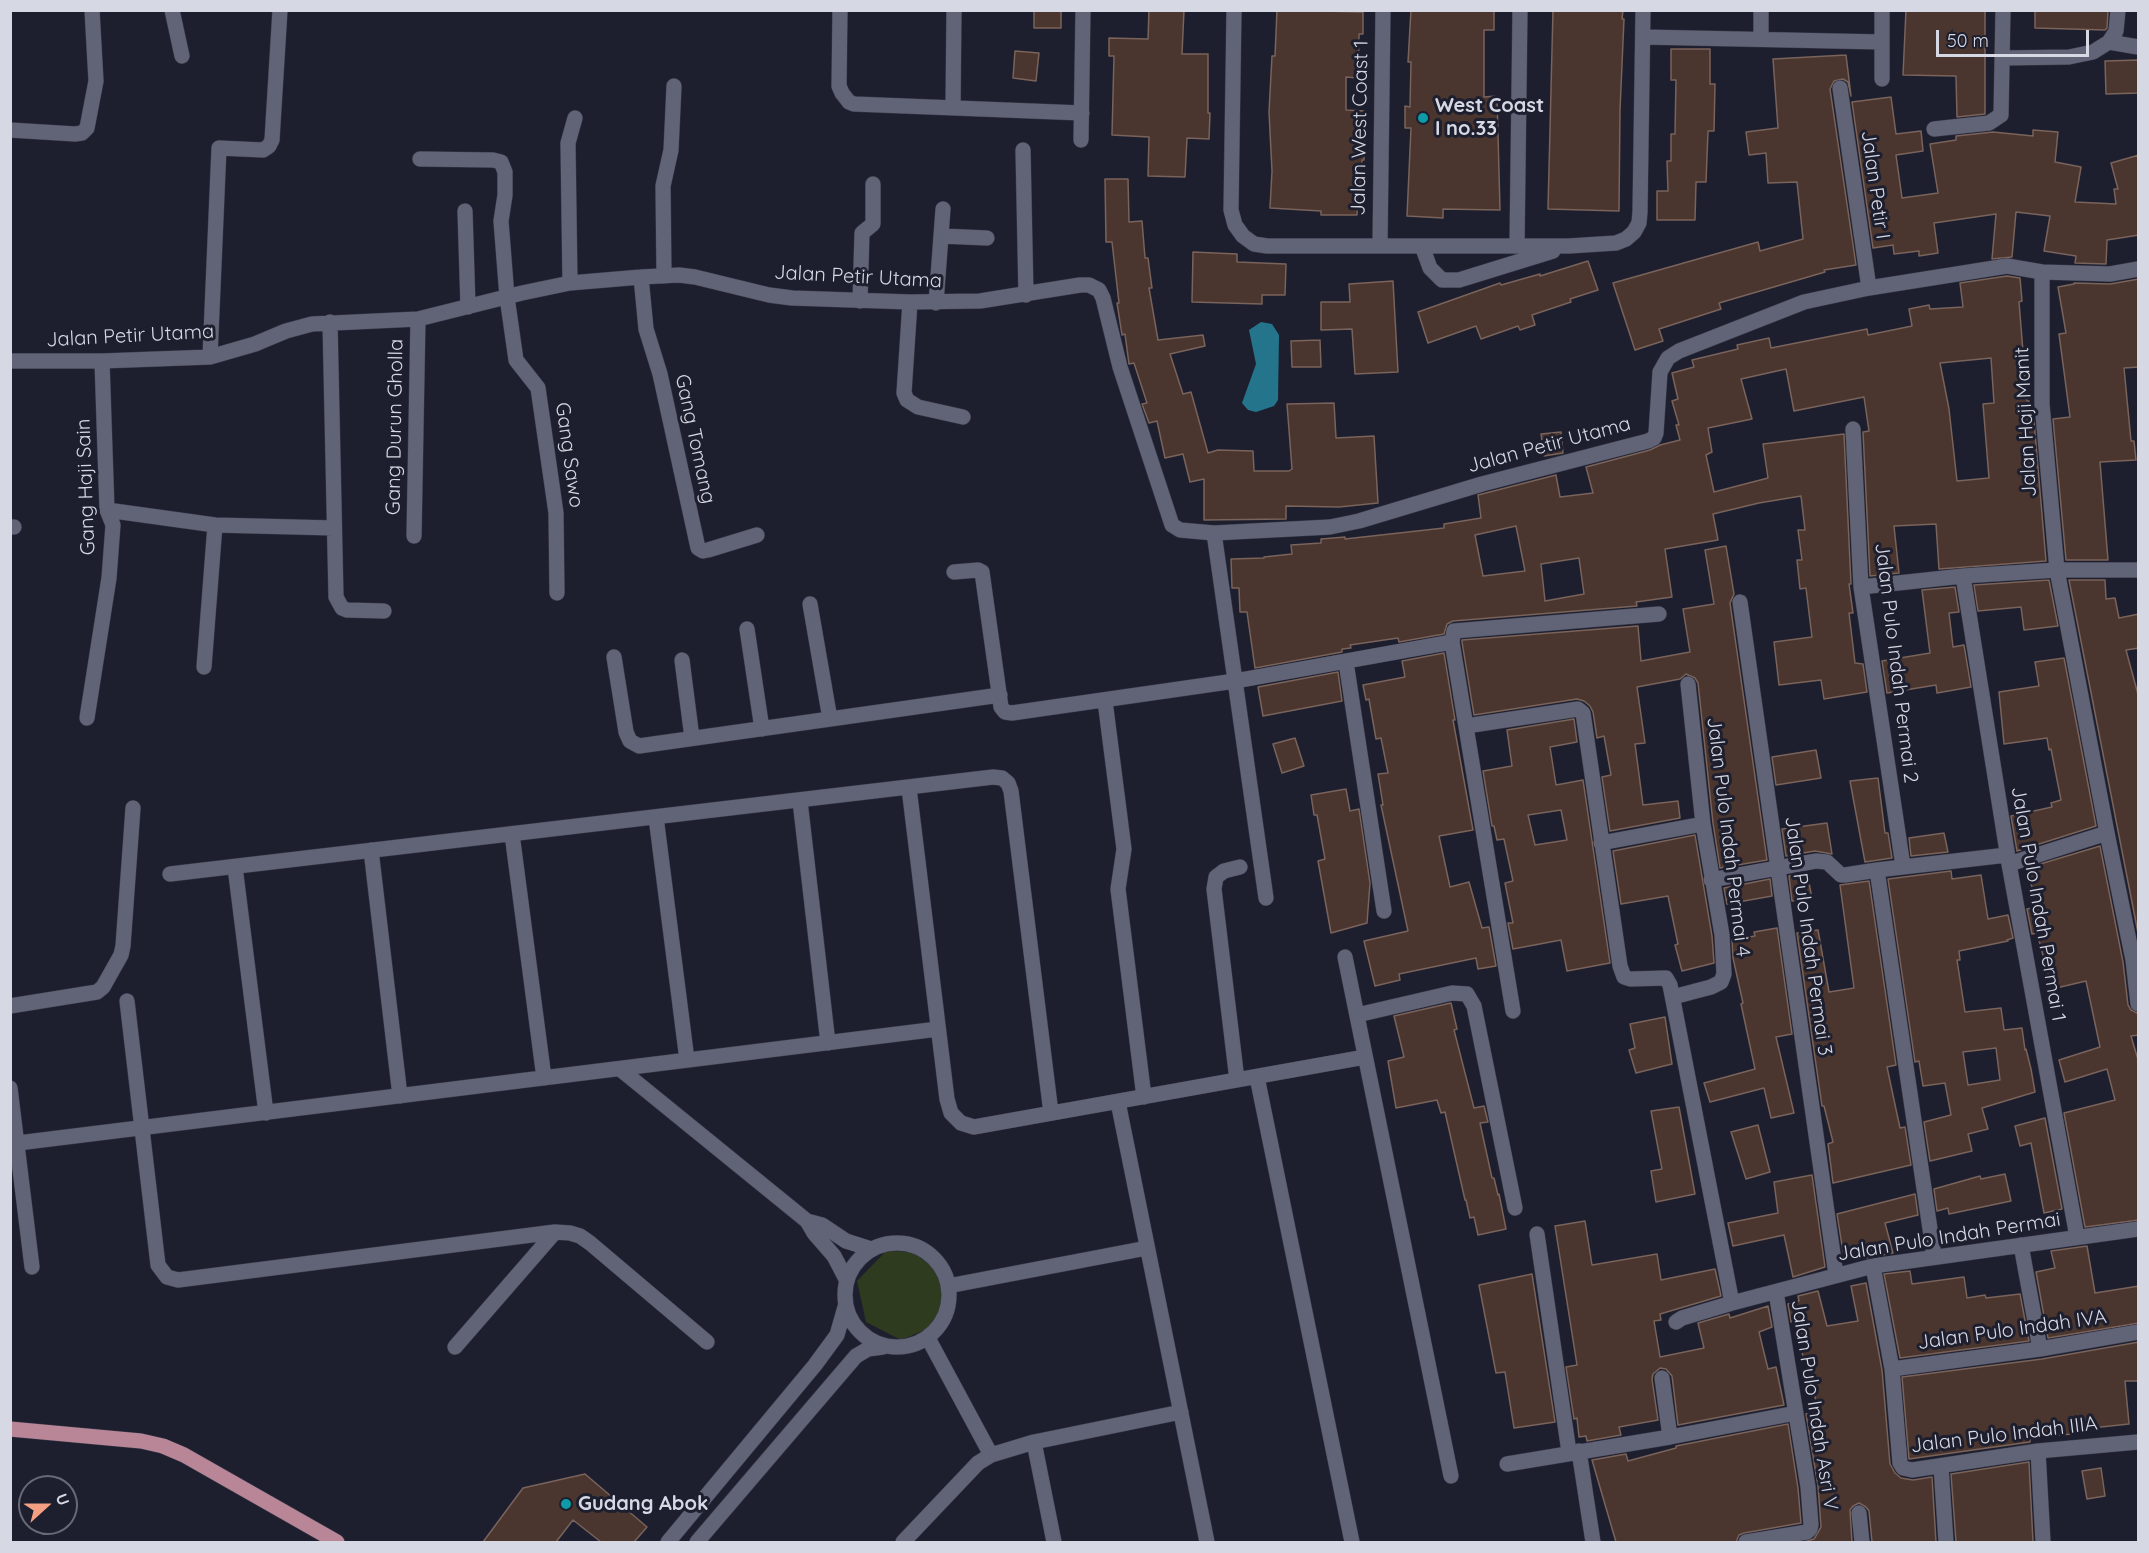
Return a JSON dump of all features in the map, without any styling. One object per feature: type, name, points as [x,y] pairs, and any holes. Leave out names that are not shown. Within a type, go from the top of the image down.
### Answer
[{"type":"main road","points":[[10,1429],[141,1441],[164,1446],[184,1455],[337,1542]]},
{"type":"street","points":[[10,130],[75,134],[82,133],[87,128],[96,81],[92,10]]},
{"type":"street","points":[[172,10],[182,56]]},
{"type":"street","points":[[210,357],[219,148],[263,150],[272,140],[280,10]]},
{"type":"street","points":[[840,10],[839,86],[844,97],[854,104],[1082,113]]},
{"type":"street","points":[[953,108],[954,10]]},
{"type":"street","points":[[1082,140],[1083,10]]},
{"type":"street","points":[[1234,10],[1231,210],[1235,225],[1243,236],[1254,244],[1267,246],[1569,246],[1616,243],[1626,239],[1634,232],[1640,212],[1643,10]]},
{"type":"street","name":"Jalan West Coast 1","points":[[1380,246],[1383,10]]},
{"type":"street","points":[[1517,246],[1520,10]]},
{"type":"street","points":[[1761,10],[1761,39]]},
{"type":"street","points":[[1882,10],[1882,79]]},
{"type":"street","points":[[1934,129],[1989,123],[1995,121],[2001,114],[2003,10]]},
{"type":"street","points":[[2002,58],[2069,57],[2093,52],[2109,42],[2116,31],[2118,10]]},
{"type":"street","points":[[1643,37],[1882,42]]},
{"type":"street","points":[[2109,42],[2139,47]]},
{"type":"street","points":[[664,276],[663,186],[671,150],[674,86]]},
{"type":"street","name":"Jalan Petir I","points":[[1840,88],[1869,288]]},
{"type":"street","points":[[570,284],[568,143],[575,118]]},
{"type":"street","points":[[1023,150],[1026,295]]},
{"type":"street","name":"Gang Sawo","points":[[420,159],[493,160],[501,162],[505,172],[505,195],[501,221],[507,297],[516,360],[538,388],[556,513],[557,593]]},
{"type":"street","points":[[860,301],[862,233],[873,224],[873,184]]},
{"type":"street","points":[[936,303],[943,209]]},
{"type":"street","points":[[465,211],[468,307]]},
{"type":"street","points":[[941,236],[987,238]]},
{"type":"street","points":[[1422,246],[1430,268],[1442,280],[1459,280],[1569,246]]},
{"type":"street","name":"Jalan Petir Utama","points":[[10,361],[102,361],[210,357],[312,324],[418,319],[570,284],[641,277],[695,277],[769,295],[792,298],[936,303],[981,301],[1089,285],[1099,290],[1103,298],[1120,367],[1172,525],[1180,530],[1214,533],[1330,527],[1359,521],[1482,484],[1648,441],[1654,438],[1656,433],[1660,372],[1668,358],[1679,351],[1804,302],[1869,288],[2007,266],[2042,272],[2110,274],[2139,269]]},
{"type":"street","name":"Jalan Haji Manit","points":[[2042,272],[2042,404],[2057,570],[2107,833],[2132,922],[2133,960],[2139,1004]]},
{"type":"street","name":"Gang Tomang","points":[[641,277],[646,329],[660,374],[698,548],[703,551],[708,550],[757,535]]},
{"type":"street","points":[[910,302],[904,393],[907,400],[918,407],[963,417]]},
{"type":"street","name":"Gang Durun Gholla","points":[[414,536],[418,319]]},
{"type":"street","points":[[330,322],[336,597],[338,604],[347,610],[384,612]]},
{"type":"street","name":"Gang Haji Sain","points":[[87,718],[109,578],[113,525],[107,510],[102,361]]},
{"type":"street","name":"Jalan Pulo Indah Permai 2","points":[[1853,429],[1861,587],[1903,867]]},
{"type":"street","points":[[107,510],[215,525],[334,528]]},
{"type":"street","points":[[204,667],[215,525]]},
{"type":"street","points":[[1214,533],[1266,898]]},
{"type":"street","points":[[954,572],[978,570],[982,572],[1001,707],[1005,712],[1011,713],[1235,681],[1452,642]]},
{"type":"street","points":[[1861,587],[1963,576],[2057,570],[2139,570]]},
{"type":"street","name":"Jalan Pulo Indah Permai 1","points":[[1963,576],[2008,859],[2077,1237]]},
{"type":"street","name":"Jalan Pulo Indah Permai 3","points":[[1740,602],[1836,1275]]},
{"type":"street","points":[[810,604],[830,719]]},
{"type":"street","points":[[1513,1011],[1452,642],[1454,631],[1659,614]]},
{"type":"street","points":[[747,628],[762,729]]},
{"type":"street","points":[[614,657],[626,732],[630,741],[639,746],[1000,695]]},
{"type":"street","points":[[682,660],[692,738]]},
{"type":"street","points":[[1346,662],[1384,911]]},
{"type":"street","name":"Jalan Pulo Indah Permai 4","points":[[1673,997],[1711,987],[1720,982],[1724,974],[1722,935],[1703,824],[1688,684]]},
{"type":"street","points":[[1105,700],[1124,849],[1118,889],[1144,1097]]},
{"type":"street","points":[[1466,726],[1578,709],[1583,713],[1622,973],[1630,979],[1666,978],[1671,985],[1732,1303]]},
{"type":"street","points":[[170,874],[993,777],[1002,778],[1008,783],[1011,791],[1052,1113]]},
{"type":"street","points":[[909,788],[947,1099],[951,1113],[961,1123],[974,1127],[1365,1057]]},
{"type":"street","points":[[800,801],[828,1043]]},
{"type":"street","points":[[10,1006],[97,992],[104,987],[121,955],[123,946],[133,808]]},
{"type":"street","points":[[656,817],[687,1060]]},
{"type":"street","points":[[1601,843],[1703,824]]},
{"type":"street","points":[[1711,879],[1822,861],[1827,862],[1841,875],[1903,867],[2008,859],[2107,833]]},
{"type":"street","points":[[512,834],[544,1078]]},
{"type":"street","points":[[371,850],[400,1096]]},
{"type":"street","points":[[235,867],[266,1113]]},
{"type":"street","points":[[1237,1080],[1214,889],[1216,877],[1224,871],[1240,867]]},
{"type":"street","points":[[1877,870],[1934,1256]]},
{"type":"street","points":[[1345,957],[1451,1476]]},
{"type":"street","points":[[1357,1015],[1452,993],[1467,994],[1474,1006],[1515,1208]]},
{"type":"street","points":[[127,1001],[158,1265],[166,1277],[178,1280],[555,1232],[570,1233],[590,1243],[707,1342]]},
{"type":"street","points":[[14,1144],[938,1029]]},
{"type":"street","points":[[620,1069],[807,1221],[834,1256],[846,1279]]},
{"type":"street","points":[[1257,1077],[1352,1542]]},
{"type":"street","points":[[10,1088],[14,1144],[32,1267]]},
{"type":"street","points":[[1118,1102],[1207,1542]]},
{"type":"street","points":[[807,1221],[822,1225],[846,1241],[871,1249]]},
{"type":"street","name":"Jalan Pulo Indah Permai","points":[[1676,1322],[1682,1318],[1732,1303],[1873,1266],[2139,1229]]},
{"type":"street","points":[[455,1347],[555,1232]]},
{"type":"street","points":[[1537,1234],[1574,1452],[1593,1542]]},
{"type":"street","points":[[697,1542],[856,1356],[868,1349],[906,1347],[928,1338],[943,1321],[949,1298],[948,1286],[938,1263],[919,1248],[907,1244],[895,1242],[871,1249],[856,1262],[846,1279],[845,1307],[850,1321],[870,1341],[883,1347]]},
{"type":"street","points":[[2021,1245],[2040,1349]]},
{"type":"street","points":[[948,1286],[1147,1248]]},
{"type":"street","points":[[1873,1266],[1892,1369]]},
{"type":"street","name":"Jalan Pulo Indah Asri V","points":[[1746,1542],[1807,1532],[1811,1525],[1808,1487],[1776,1292]]},
{"type":"street","points":[[668,1542],[815,1365],[837,1335],[845,1307]]},
{"type":"street","name":"Jalan Pulo Indah IVA","points":[[1892,1369],[2040,1349],[2139,1332]]},
{"type":"street","points":[[928,1338],[991,1455]]},
{"type":"street","points":[[815,1365],[835,1381]]},
{"type":"street","name":"Jalan Pulo Indah IIIA","points":[[1892,1369],[1900,1463],[1903,1468],[1912,1470],[2038,1451],[2139,1442]]},
{"type":"street","points":[[1662,1378],[1670,1437]]},
{"type":"street","points":[[910,1540],[978,1463],[991,1455],[1034,1442],[1181,1412]]},
{"type":"street","points":[[1507,1464],[1796,1413]]},
{"type":"street","points":[[1034,1442],[1054,1542]]},
{"type":"street","points":[[2038,1451],[2043,1542]]},
{"type":"street","points":[[1941,1466],[1946,1542]]},
{"type":"street","points":[[1859,1513],[1862,1542]]},
{"type":"green space","points":[[886,1251],[929,1252],[950,1283],[939,1324],[901,1340],[866,1322],[857,1281]]},
{"type":"water","points":[[1261,322],[1272,324],[1279,335],[1278,400],[1274,406],[1256,412],[1248,410],[1242,403],[1256,364],[1249,330]]},
{"type":"building","points":[[1034,10],[1061,10],[1061,28],[1034,28]]},
{"type":"building","points":[[1149,10],[1184,10],[1182,54],[1208,54],[1209,139],[1187,138],[1185,177],[1148,176],[1149,137],[1112,135],[1114,56],[1109,56],[1109,38],[1148,39]]},
{"type":"building","points":[[1277,10],[1363,12],[1363,34],[1359,34],[1358,78],[1346,77],[1346,110],[1365,111],[1364,160],[1362,160],[1361,191],[1358,191],[1357,215],[1321,215],[1321,211],[1270,208],[1272,171],[1269,112]]},
{"type":"building","points":[[1411,10],[1494,10],[1494,30],[1484,30],[1484,97],[1497,96],[1500,210],[1443,209],[1443,218],[1407,216],[1411,128],[1405,128],[1405,106],[1410,107],[1411,62],[1408,62]]},
{"type":"building","points":[[1553,10],[1623,10],[1619,211],[1548,209]]},
{"type":"building","points":[[1906,10],[1985,10],[1985,114],[1957,117],[1956,76],[1903,75]]},
{"type":"building","points":[[2035,10],[2108,11],[2107,28],[2105,30],[2035,28]]},
{"type":"building","points":[[1671,49],[1710,49],[1710,84],[1715,84],[1714,131],[1708,131],[1706,182],[1696,182],[1695,220],[1657,220],[1657,191],[1668,191],[1667,161],[1671,161],[1671,134],[1675,134],[1676,80],[1671,80]]},
{"type":"building","points":[[1015,51],[1039,53],[1036,81],[1013,78]]},
{"type":"building","points":[[1846,55],[1851,96],[1848,82],[1843,79],[1834,81],[1830,89],[1856,265],[1824,270],[1825,272],[1719,303],[1721,309],[1659,329],[1663,341],[1635,350],[1613,283],[1758,242],[1760,251],[1803,239],[1797,182],[1768,183],[1766,153],[1749,155],[1746,132],[1778,128],[1773,59]]},
{"type":"building","points":[[2139,60],[2139,93],[2106,94],[2105,61]]},
{"type":"building","points":[[1891,97],[1896,134],[1921,131],[1923,151],[1896,155],[1902,198],[1938,193],[1930,144],[1956,140],[1956,136],[1993,132],[2033,136],[2033,130],[2058,132],[2055,162],[2081,167],[2075,202],[2116,204],[2114,189],[2118,189],[2111,163],[2139,155],[2139,235],[2107,240],[2106,264],[2075,263],[2076,256],[2044,251],[2050,216],[2016,212],[2012,257],[1992,259],[1996,214],[1934,223],[1938,253],[1919,256],[1919,251],[1894,254],[1893,245],[1873,248],[1852,102]]},
{"type":"building","points":[[1105,179],[1128,179],[1129,222],[1142,221],[1145,258],[1148,258],[1152,288],[1149,288],[1158,340],[1203,335],[1205,346],[1170,354],[1183,394],[1191,392],[1208,453],[1218,450],[1253,451],[1254,471],[1289,471],[1292,469],[1287,404],[1334,403],[1336,438],[1374,436],[1378,503],[1339,507],[1286,506],[1286,519],[1204,520],[1204,479],[1190,482],[1183,454],[1165,458],[1157,421],[1149,423],[1142,404],[1147,403],[1134,363],[1129,364],[1125,334],[1122,335],[1117,303],[1119,303],[1112,242],[1106,242]]},
{"type":"building","points":[[1193,252],[1237,254],[1237,262],[1286,264],[1285,295],[1262,295],[1262,304],[1192,302]]},
{"type":"building","points":[[1588,261],[1598,290],[1532,315],[1535,325],[1520,330],[1518,326],[1481,339],[1476,326],[1428,343],[1418,312],[1500,283],[1501,285],[1540,274],[1540,276]]},
{"type":"building","points":[[2007,276],[2020,278],[2022,301],[2019,302],[2027,401],[2029,401],[2031,422],[2034,421],[2046,561],[1939,569],[1936,524],[1894,526],[1899,573],[1870,576],[1863,432],[1869,431],[1864,397],[1794,411],[1786,369],[1741,379],[1752,419],[1708,428],[1712,452],[1706,455],[1714,492],[1768,478],[1763,444],[1844,434],[1851,584],[1849,584],[1853,613],[1849,613],[1855,663],[1863,664],[1867,692],[1824,699],[1821,680],[1779,685],[1774,642],[1812,637],[1806,588],[1800,589],[1797,560],[1802,560],[1798,530],[1805,530],[1801,496],[1713,514],[1718,540],[1665,549],[1672,597],[1636,602],[1637,606],[1453,621],[1447,624],[1444,634],[1399,642],[1398,638],[1350,645],[1351,648],[1342,649],[1342,652],[1255,668],[1247,612],[1240,612],[1239,588],[1232,588],[1231,559],[1292,554],[1291,545],[1321,543],[1321,539],[1345,537],[1345,539],[1444,528],[1444,524],[1481,518],[1478,495],[1556,475],[1560,497],[1593,493],[1586,467],[1680,440],[1676,425],[1679,425],[1672,401],[1678,399],[1672,373],[1694,367],[1692,360],[1738,349],[1737,345],[1769,338],[1771,348],[1867,329],[1868,335],[1912,326],[1909,309],[1929,305],[1930,309],[1963,307],[1960,283]],"holes":[[[1991,358],[1994,403],[1983,404],[1989,478],[1957,481],[1949,409],[1940,363]],[[1516,526],[1525,571],[1483,576],[1475,535]],[[1579,558],[1584,594],[1545,601],[1541,564]]]},
{"type":"building","points":[[2139,279],[2139,367],[2124,368],[2131,441],[2134,441],[2136,460],[2100,462],[2108,560],[2066,560],[2053,419],[2070,417],[2059,334],[2066,333],[2058,287],[2074,283],[2110,284]]},
{"type":"building","points":[[1393,281],[1398,372],[1355,374],[1352,329],[1321,330],[1321,302],[1350,302],[1349,284]]},
{"type":"building","points":[[1320,340],[1321,367],[1292,367],[1291,341]]},
{"type":"building","points":[[1561,432],[1563,453],[1544,456],[1541,434]]},
{"type":"building","points":[[1726,546],[1734,594],[1730,603],[1767,860],[1720,868],[1698,683],[1695,678],[1686,674],[1680,679],[1637,687],[1645,743],[1635,744],[1643,805],[1678,801],[1680,818],[1610,831],[1602,777],[1611,775],[1604,736],[1597,738],[1590,706],[1577,699],[1474,715],[1462,640],[1638,626],[1641,661],[1690,652],[1683,609],[1714,604],[1705,550]]},
{"type":"building","points":[[2049,580],[2058,626],[2024,630],[2021,607],[1978,611],[1974,585]]},
{"type":"building","points":[[2069,580],[2105,580],[2106,599],[2115,598],[2119,618],[2139,614],[2139,648],[2126,650],[2139,698],[2139,938]]},
{"type":"building","points":[[1955,587],[1959,612],[1949,613],[1953,647],[1964,645],[1971,687],[1937,693],[1936,685],[1887,693],[1882,661],[1930,653],[1922,590]]},
{"type":"building","points":[[1444,653],[1455,720],[1453,720],[1473,830],[1439,836],[1450,887],[1469,882],[1482,928],[1489,927],[1496,966],[1478,969],[1476,958],[1399,974],[1400,980],[1375,986],[1364,941],[1408,931],[1381,805],[1383,805],[1378,774],[1388,773],[1381,738],[1376,739],[1369,699],[1366,700],[1363,685],[1405,677],[1402,661]]},
{"type":"building","points":[[2064,658],[2096,826],[2017,851],[2011,816],[2052,807],[2051,803],[2061,800],[2047,738],[2004,744],[1999,692],[2039,686],[2035,662]]},
{"type":"building","points":[[1338,672],[1342,701],[1263,716],[1258,687]]},
{"type":"building","points":[[1574,719],[1577,742],[1550,747],[1556,785],[1583,780],[1610,963],[1567,971],[1561,940],[1513,949],[1508,923],[1513,923],[1505,883],[1513,881],[1504,839],[1497,840],[1494,826],[1492,826],[1483,771],[1512,766],[1507,730]],"holes":[[[1561,810],[1567,840],[1535,845],[1528,815]]]},
{"type":"building","points":[[1295,738],[1304,766],[1282,773],[1273,744]]},
{"type":"building","points":[[1816,750],[1821,778],[1776,785],[1772,757]]},
{"type":"building","points":[[1878,778],[1885,833],[1888,833],[1892,858],[1865,862],[1850,781]]},
{"type":"building","points":[[1346,789],[1350,811],[1359,809],[1370,883],[1367,923],[1331,933],[1318,861],[1325,859],[1311,795]]},
{"type":"building","points":[[1827,823],[1832,854],[1815,851],[1786,856],[1782,829]]},
{"type":"building","points":[[1944,833],[1948,852],[1911,856],[1909,838]]},
{"type":"building","points":[[1695,835],[1712,936],[1714,963],[1682,971],[1675,945],[1678,944],[1668,896],[1621,904],[1613,851]]},
{"type":"building","points":[[2100,846],[2123,962],[2128,1005],[2131,1010],[2139,1014],[2139,1035],[2131,1036],[2139,1063],[2139,1220],[2085,1227],[2064,1113],[2115,1100],[2107,1069],[2065,1082],[2059,1060],[2100,1047],[2086,981],[2052,989],[2037,933],[2032,934],[2027,909],[2037,907],[2027,868]]},
{"type":"building","points":[[1951,871],[1952,879],[1981,875],[1988,919],[2008,915],[2013,938],[1959,951],[1960,960],[1957,960],[1965,1012],[2001,1008],[2004,1030],[2022,1028],[2035,1092],[1982,1108],[1988,1129],[1968,1134],[1972,1151],[1930,1161],[1924,1122],[1951,1115],[1945,1083],[1923,1086],[1919,1061],[1915,1062],[1888,879]],"holes":[[[1996,1048],[2000,1080],[1968,1085],[1963,1052]]]},
{"type":"building","points":[[1807,873],[1812,898],[1792,901],[1789,876]]},
{"type":"building","points":[[1770,879],[1772,896],[1727,904],[1724,888]]},
{"type":"building","points":[[1869,881],[1896,1065],[1887,1067],[1900,1128],[1905,1127],[1911,1165],[1833,1183],[1828,1144],[1833,1142],[1824,1106],[1822,1106],[1797,933],[1818,930],[1829,992],[1854,988],[1840,885]]},
{"type":"building","points":[[1777,928],[1792,1034],[1776,1037],[1794,1113],[1771,1118],[1764,1088],[1710,1102],[1704,1083],[1755,1069],[1741,1004],[1743,1003],[1733,958],[1732,940],[1755,936],[1754,932]]},
{"type":"building","points":[[1451,1003],[1457,1029],[1454,1030],[1474,1108],[1484,1106],[1488,1122],[1480,1123],[1506,1229],[1478,1235],[1474,1217],[1470,1218],[1465,1200],[1445,1112],[1441,1113],[1437,1100],[1396,1108],[1388,1061],[1404,1057],[1394,1016]]},
{"type":"building","points":[[1665,1017],[1672,1064],[1636,1073],[1629,1050],[1635,1048],[1630,1024]]},
{"type":"building","points":[[1679,1107],[1695,1194],[1656,1202],[1651,1171],[1662,1169],[1651,1111]]},
{"type":"building","points":[[2045,1118],[2062,1209],[2044,1213],[2031,1143],[2020,1146],[2015,1126]]},
{"type":"building","points":[[1758,1125],[1770,1172],[1746,1179],[1731,1132]]},
{"type":"building","points":[[2005,1174],[2011,1201],[1949,1214],[1948,1208],[1937,1211],[1934,1189],[1980,1176],[1981,1179]]},
{"type":"building","points":[[1812,1175],[1825,1267],[1793,1277],[1784,1235],[1733,1246],[1728,1223],[1778,1213],[1774,1182]]},
{"type":"building","points":[[1915,1194],[1918,1215],[1885,1223],[1893,1253],[1866,1258],[1863,1247],[1843,1252],[1837,1214]]},
{"type":"building","points":[[1585,1221],[1592,1265],[1657,1254],[1661,1280],[1715,1269],[1721,1296],[1660,1314],[1661,1320],[1654,1321],[1660,1357],[1704,1348],[1698,1323],[1729,1314],[1730,1318],[1768,1306],[1772,1327],[1759,1332],[1768,1369],[1776,1367],[1784,1405],[1678,1425],[1672,1376],[1666,1369],[1660,1368],[1653,1374],[1652,1379],[1658,1420],[1619,1427],[1621,1435],[1587,1441],[1586,1436],[1579,1437],[1566,1367],[1577,1365],[1555,1226]]},
{"type":"building","points":[[2087,1246],[2095,1293],[2139,1286],[2139,1323],[2048,1338],[2036,1272],[2055,1268],[2051,1251]]},
{"type":"building","points":[[1910,1271],[1912,1284],[1964,1277],[1967,1298],[2020,1294],[2029,1341],[1900,1358],[1884,1274]]},
{"type":"building","points":[[1532,1274],[1555,1422],[1514,1428],[1505,1372],[1496,1373],[1479,1285]]},
{"type":"building","points":[[1866,1283],[1882,1370],[1890,1464],[1901,1478],[1913,1480],[1932,1477],[1936,1542],[1872,1542],[1869,1511],[1859,1503],[1850,1510],[1852,1542],[1803,1542],[1814,1539],[1821,1527],[1818,1486],[1806,1414],[1818,1412],[1807,1356],[1803,1357],[1797,1324],[1791,1322],[1788,1304],[1799,1301],[1798,1296],[1818,1291],[1827,1326],[1858,1321],[1851,1286]]},
{"type":"building","points":[[2139,1342],[2139,1381],[2125,1381],[2129,1424],[2073,1430],[2073,1434],[2030,1437],[2030,1442],[1909,1459],[1902,1377],[2042,1359]]},
{"type":"building","points":[[1788,1424],[1801,1523],[1744,1533],[1739,1535],[1736,1542],[1616,1542],[1592,1460],[1626,1454],[1628,1461],[1676,1448],[1676,1446]]},
{"type":"building","points":[[2029,1462],[2033,1542],[1956,1542],[1951,1474]]},
{"type":"building","points":[[2101,1468],[2105,1496],[2087,1499],[2082,1471]]},
{"type":"building","name":"Gudang Abok","points":[[585,1474],[647,1527],[634,1542],[601,1542],[573,1520],[556,1542],[483,1542],[523,1488]]},
{"type":"place","name":"West Coast I no.33","points":[[1423,118]]},
{"type":"place","name":"Gudang Abok","points":[[566,1504]]}]
